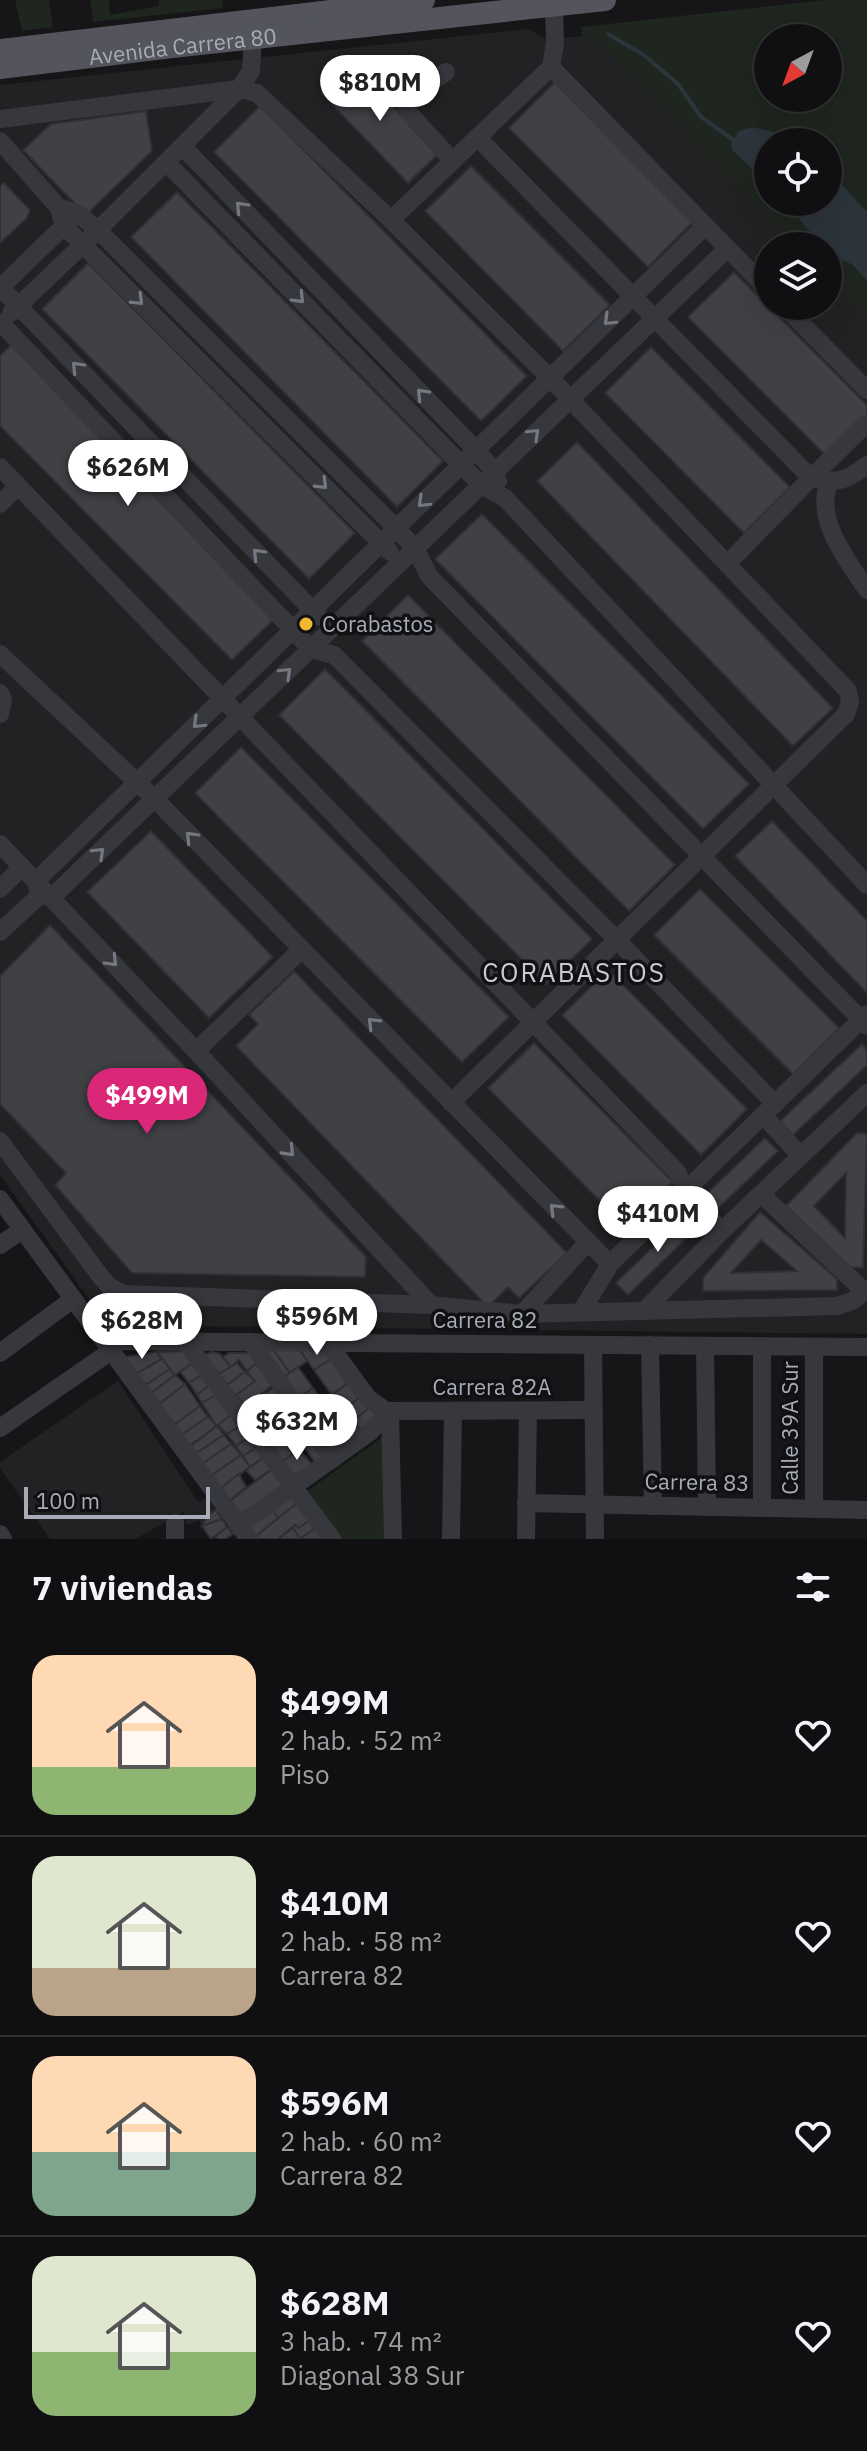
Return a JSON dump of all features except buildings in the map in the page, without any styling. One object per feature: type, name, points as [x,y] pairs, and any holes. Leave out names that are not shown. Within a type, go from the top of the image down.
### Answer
[{"type":"main road","name":"Avenida Carrera 80","points":[[0,68],[424,0]]},
{"type":"main road","name":"Avenida Carrera 80","points":[[0,50],[605,0]]},
{"type":"street","points":[[391,220],[551,67],[555,43],[553,3]]},
{"type":"street","points":[[252,29],[251,71],[239,89],[0,323],[311,649],[334,655],[617,940],[769,1110],[801,1156]]},
{"type":"street","points":[[252,29],[260,57],[263,97]]},
{"type":"street","points":[[551,67],[754,276]]},
{"type":"street","points":[[446,72],[406,99],[406,110],[453,161]]},
{"type":"street","points":[[0,119],[239,89],[263,97],[550,378],[848,691],[850,702],[846,714],[451,1103]]},
{"type":"street","points":[[477,137],[633,297],[820,480],[825,516],[867,590]]},
{"type":"street","points":[[0,141],[67,216],[83,245],[401,563],[429,576]]},
{"type":"street","points":[[182,146],[476,450],[488,479],[505,498],[867,885]]},
{"type":"street","points":[[166,162],[461,465],[488,479]]},
{"type":"street","points":[[67,216],[98,230],[396,528],[415,548],[429,576],[865,1020],[610,1264],[581,1312]]},
{"type":"street","points":[[67,216],[0,288],[313,610],[331,630],[334,655]]},
{"type":"street","points":[[0,932],[42,891],[137,783],[705,226]]},
{"type":"street","points":[[42,891],[155,799],[727,249]]},
{"type":"street","points":[[798,320],[867,390]]},
{"type":"street","points":[[727,564],[820,480],[867,423]]},
{"type":"street","points":[[820,480],[850,479],[867,465]]},
{"type":"street","points":[[0,467],[678,1173],[685,1192],[722,1231]]},
{"type":"street","points":[[0,504],[18,486]]},
{"type":"street","points":[[0,654],[155,799],[610,1264]]},
{"type":"street","points":[[0,693],[3,699],[0,714]]},
{"type":"street","points":[[0,844],[431,1305]]},
{"type":"street","points":[[0,889],[22,867]]},
{"type":"street","points":[[196,1051],[301,950]]},
{"type":"street","points":[[644,1311],[722,1231],[867,1093]]},
{"type":"street","points":[[0,1141],[101,1277],[110,1287],[124,1294],[431,1305],[522,1314],[837,1306],[852,1301],[866,1291],[761,1194]]},
{"type":"street","points":[[0,1199],[243,1530],[255,1514],[370,1432],[390,1412]]},
{"type":"street","points":[[0,1245],[22,1230]]},
{"type":"street","points":[[522,1314],[588,1242]]},
{"type":"street","points":[[0,1353],[73,1299]]},
{"type":"street","points":[[185,1341],[332,1539]]},
{"type":"street","name":"Carrera 82","points":[[107,1346],[185,1341],[867,1347]]},
{"type":"street","points":[[251,1342],[333,1459]]},
{"type":"street","points":[[327,1342],[368,1398],[378,1408],[390,1412]]},
{"type":"street","points":[[593,1345],[595,1539]]},
{"type":"street","points":[[650,1345],[653,1506]]},
{"type":"street","points":[[0,1428],[107,1346]]},
{"type":"street","points":[[705,1346],[707,1507]]},
{"type":"street","points":[[762,1346],[762,1508]]},
{"type":"street","name":"Calle 39A Sur","points":[[814,1347],[814,1509]]},
{"type":"street","name":"Carrera 82A","points":[[390,1412],[593,1410]]},
{"type":"street","points":[[451,1539],[453,1411]]},
{"type":"street","points":[[526,1539],[528,1411]]},
{"type":"street","points":[[390,1412],[393,1539]]},
{"type":"street","name":"Carrera 83","points":[[526,1503],[867,1510]]},
{"type":"shaded area","points":[[15,0],[49,0],[53,27],[22,31]]},
{"type":"shaded area","points":[[90,0],[109,0],[110,15],[159,6],[159,0],[222,0],[223,8],[93,22]]},
{"type":"shaded area","points":[[825,0],[867,0],[867,316],[842,291],[842,232],[784,232],[768,216],[842,216],[842,128],[754,128],[754,202],[591,37],[582,37],[581,27]]},
{"type":"shaded area","points":[[528,29],[545,38],[591,36],[754,201],[754,216],[768,216],[784,232],[754,232],[754,320],[842,320],[842,291],[867,316],[867,1334],[108,1325],[0,1175],[0,85]]},
{"type":"shaded area","points":[[756,128],[754,171],[733,151],[731,144],[739,131]]},
{"type":"shaded area","points":[[842,185],[867,212],[867,281],[853,265],[842,260],[842,232],[810,232],[797,216],[842,216]]},
{"type":"shaded area","points":[[118,1381],[198,1502],[206,1498],[216,1510],[208,1515],[202,1526],[199,1521],[186,1525],[184,1512],[135,1539],[50,1539],[0,1468],[0,1462]]},
{"type":"shaded area","points":[[387,1434],[389,1539],[337,1539],[303,1494]]},
{"type":"waterway","points":[[608,34],[644,55],[678,84],[701,117],[732,139]]},
{"type":"place","name":"Corabastos","points":[[306,624]]},
{"type":"district","name":"CORABASTOS","points":[[574,973]]}]
